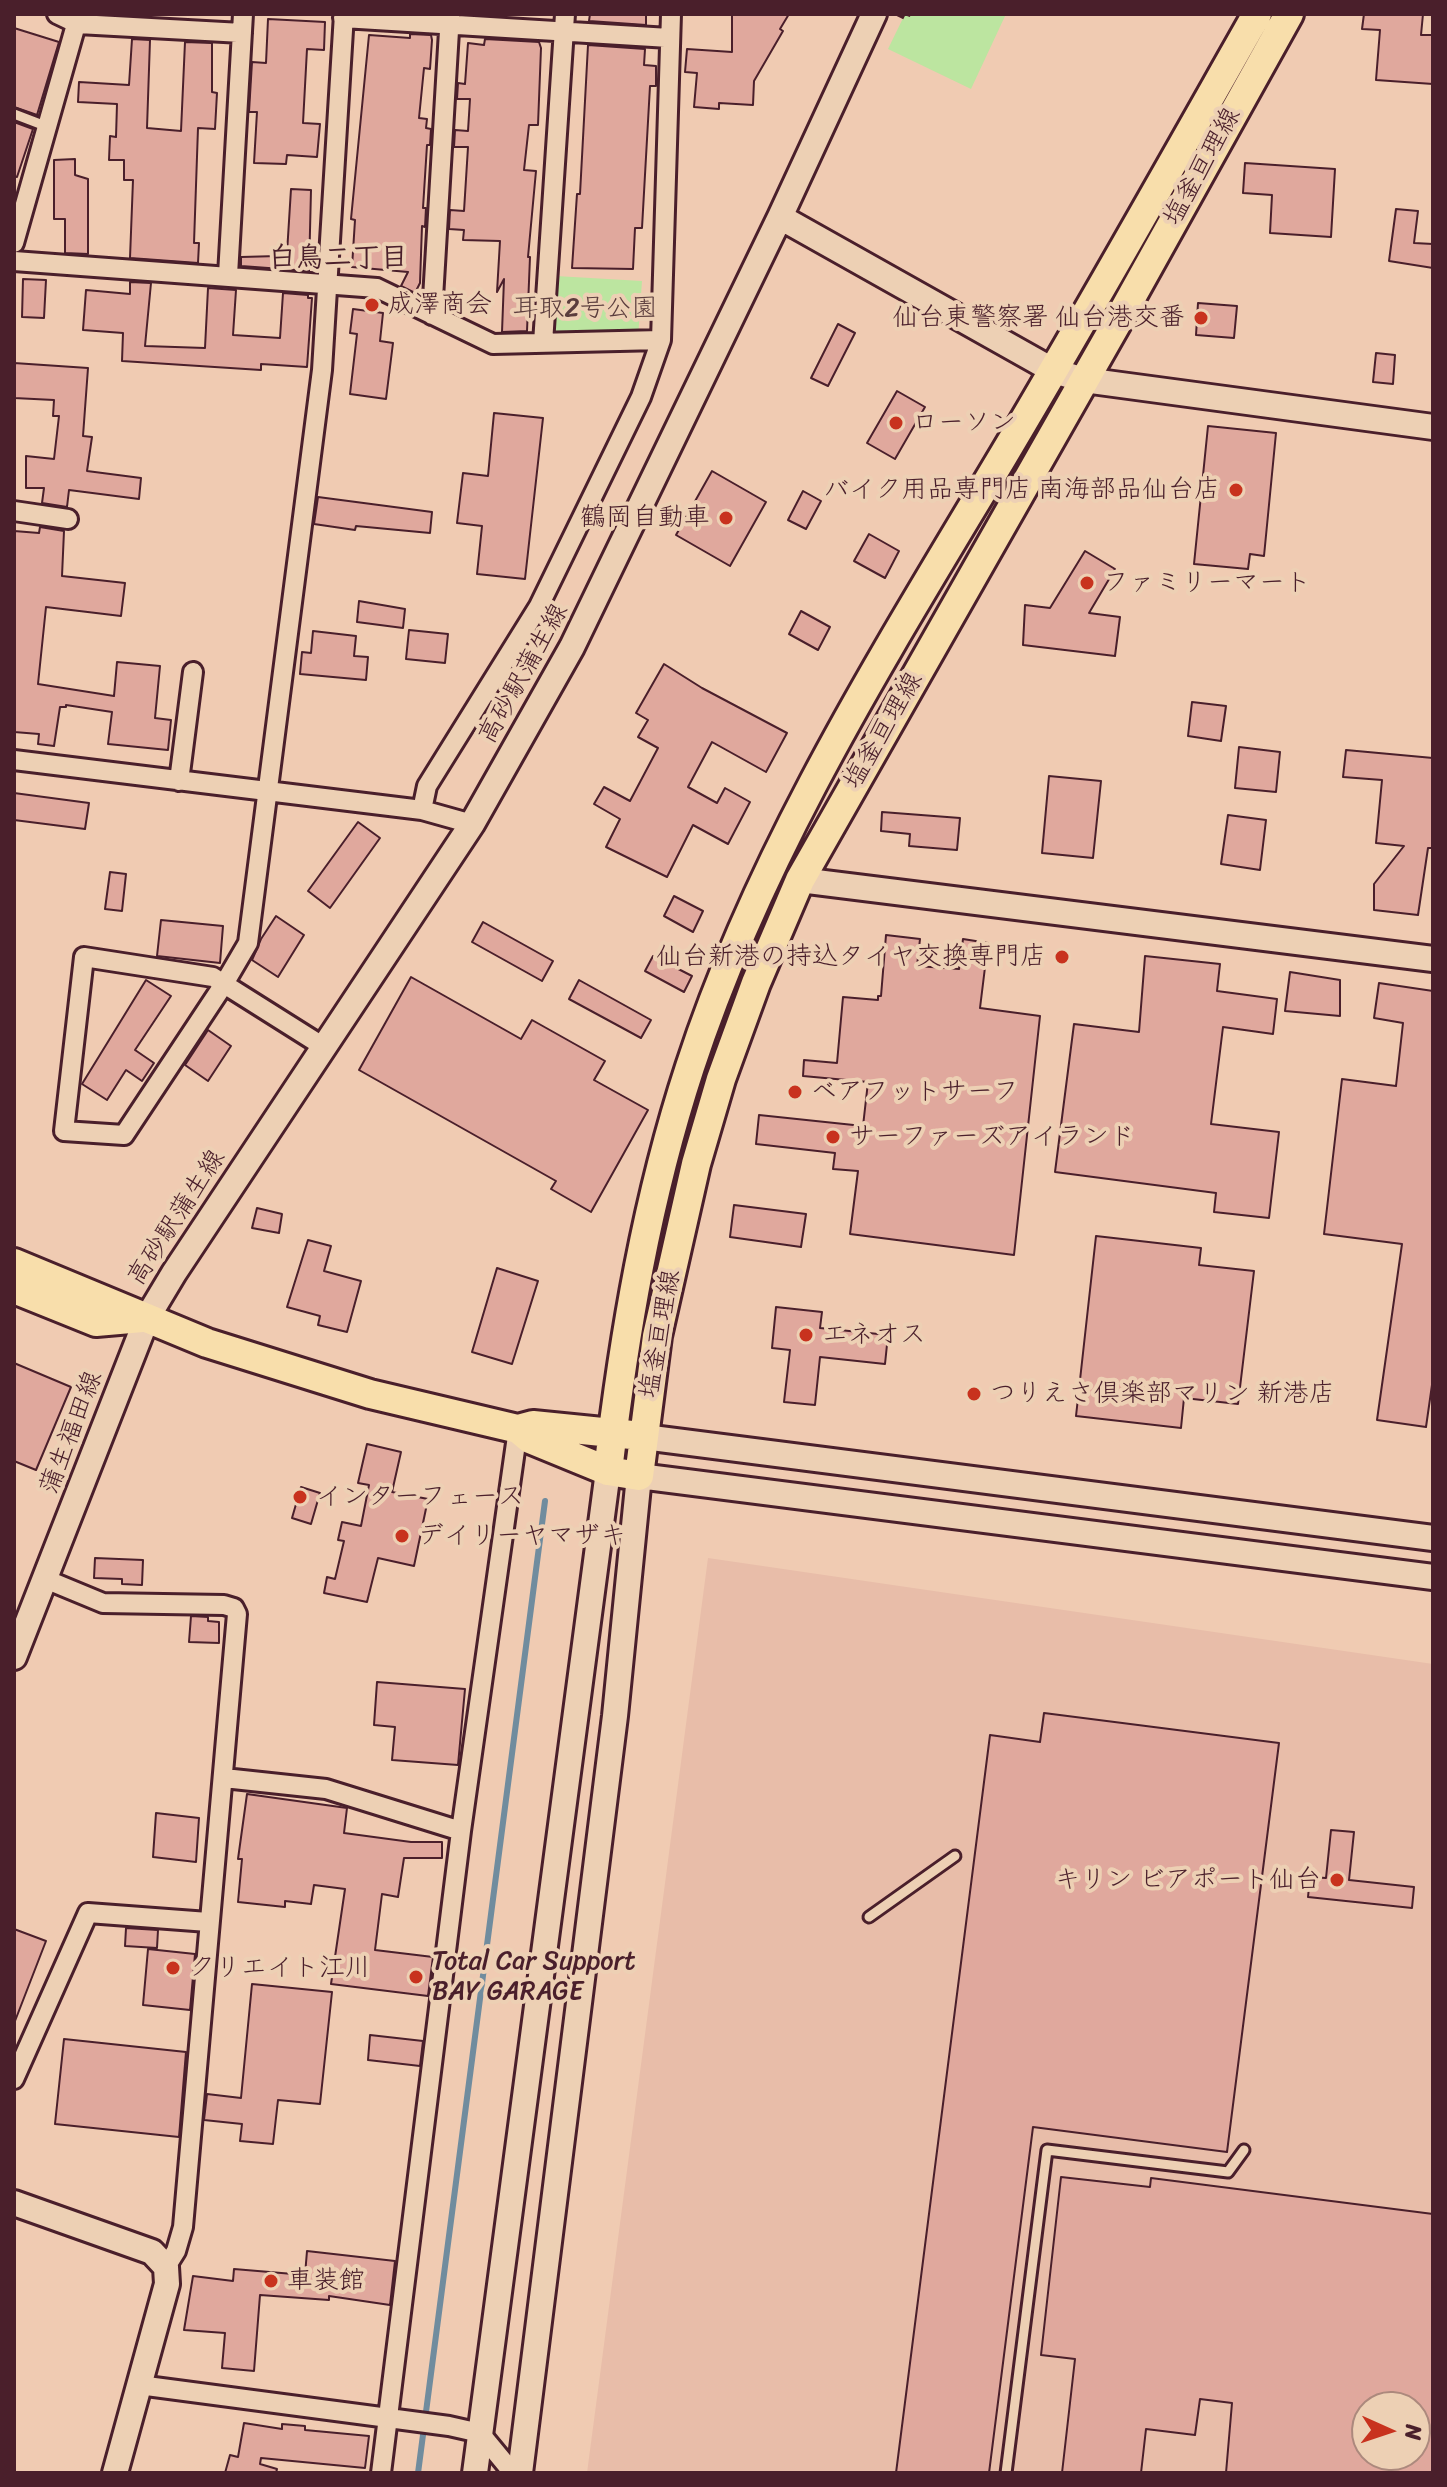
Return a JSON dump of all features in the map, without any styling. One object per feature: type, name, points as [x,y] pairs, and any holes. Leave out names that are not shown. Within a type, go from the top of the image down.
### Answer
[{"type":"main road","name":"塩釜亘理線","points":[[608,1471],[651,1202],[690,1067],[735,947],[772,862],[892,641],[1054,371],[1257,14]]},
{"type":"main road","name":"塩釜亘理線","points":[[639,1476],[657,1336],[696,1164],[721,1079],[756,983],[800,880],[1289,14]]},
{"type":"main road","points":[[14,1263],[207,1343],[370,1394],[571,1441],[613,1432],[644,1437]]},
{"type":"main road","points":[[14,1289],[96,1322],[147,1318]]},
{"type":"main road","points":[[571,1441],[608,1471],[639,1476]]},
{"type":"street","points":[[57,14],[79,19],[242,23],[228,275]]},
{"type":"street","points":[[422,810],[427,786],[539,606],[641,397],[661,340],[671,14]]},
{"type":"street","name":"高砂駅蒲生線","points":[[147,1318],[472,824],[572,647],[780,217],[874,14]]},
{"type":"street","points":[[324,1047],[224,984],[213,977],[84,957],[64,1131],[124,1135],[224,984],[248,943],[322,370],[344,16],[564,23],[669,38]]},
{"type":"street","points":[[14,243],[79,19]]},
{"type":"street","points":[[432,315],[450,19]]},
{"type":"street","points":[[543,343],[564,23]]},
{"type":"street","points":[[780,217],[1054,371],[1084,380],[1433,427]]},
{"type":"street","points":[[14,261],[377,288],[493,344],[661,340]]},
{"type":"street","points":[[14,511],[68,519]]},
{"type":"street","points":[[179,781],[193,672]]},
{"type":"street","points":[[14,760],[422,810],[472,824]]},
{"type":"street","points":[[800,880],[1433,959]]},
{"type":"street","name":"蒲生福田線","points":[[14,1657],[147,1318]]},
{"type":"street","points":[[381,2473],[396,2420],[461,1831],[527,1431]]},
{"type":"street","points":[[644,1437],[1433,1538]]},
{"type":"street","points":[[475,2473],[608,1471]]},
{"type":"street","points":[[520,2473],[615,1716],[639,1476],[1433,1577]]},
{"type":"street","points":[[45,1579],[103,1603],[224,1605],[234,1608],[237,1619],[183,2227],[176,2251],[166,2267],[167,2284],[115,2473]]},
{"type":"street","points":[[224,1778],[326,1789],[461,1831]]},
{"type":"street","points":[[14,2079],[88,1913],[208,1922]]},
{"type":"street","points":[[14,2203],[152,2252],[166,2267]]},
{"type":"street","points":[[139,2385],[449,2426],[480,2433],[513,2473]]},
{"type":"lane","points":[[14,114],[48,127]]},
{"type":"lane","points":[[869,1917],[955,1856]]},
{"type":"lane","points":[[1006,2473],[1047,2150],[1228,2172],[1244,2150]]},
{"type":"path","points":[[897,14],[907,19],[909,14]]},
{"type":"shaded area","points":[[708,1558],[1433,1664],[1433,2473],[587,2473]]},
{"type":"green space","points":[[905,14],[1006,14],[971,89],[888,49]]},
{"type":"green space","name":"耳取2号公園","points":[[556,276],[642,281],[638,338],[553,339]]},
{"type":"building","points":[[590,14],[646,14],[646,25],[589,21]]},
{"type":"building","points":[[732,14],[789,14],[780,29],[783,31],[754,81],[753,105],[719,103],[719,109],[694,107],[697,73],[685,72],[687,49],[732,52]]},
{"type":"building","points":[[1364,14],[1423,14],[1421,35],[1433,35],[1433,84],[1376,80],[1380,30],[1362,29]]},
{"type":"building","points":[[268,19],[325,22],[324,50],[307,49],[303,123],[320,124],[317,157],[287,155],[286,164],[254,163],[257,112],[249,112],[252,62],[266,63]]},
{"type":"building","points":[[14,28],[59,42],[37,115],[14,107]]},
{"type":"building","points":[[410,34],[431,35],[432,40],[430,69],[424,68],[419,118],[427,119],[426,128],[431,129],[430,145],[427,145],[420,283],[415,293],[401,286],[408,272],[352,267],[355,220],[351,219],[369,35],[410,38]]},
{"type":"building","points":[[132,39],[150,40],[147,128],[181,131],[185,42],[212,43],[212,92],[217,93],[215,129],[198,128],[194,243],[199,243],[198,263],[130,258],[133,180],[124,180],[124,160],[109,160],[110,136],[116,137],[117,104],[78,102],[79,82],[129,85]]},
{"type":"building","points":[[485,39],[539,42],[541,48],[538,125],[529,125],[524,170],[536,171],[528,257],[527,331],[502,332],[504,279],[497,292],[500,241],[463,240],[464,230],[449,229],[450,210],[464,211],[468,147],[454,147],[455,130],[468,131],[470,99],[457,99],[458,83],[465,84],[468,43],[484,45]]},
{"type":"building","points":[[588,45],[645,49],[644,65],[656,66],[656,86],[650,86],[642,228],[635,228],[633,269],[572,268],[577,194],[580,194]]},
{"type":"building","points":[[14,122],[33,129],[17,177],[14,176]]},
{"type":"building","points":[[75,159],[75,175],[88,179],[88,254],[65,253],[65,219],[54,219],[54,160]]},
{"type":"building","points":[[1245,163],[1335,169],[1331,237],[1270,233],[1272,195],[1243,193]]},
{"type":"building","points":[[291,189],[311,190],[309,271],[241,266],[241,257],[287,253]]},
{"type":"building","points":[[1396,209],[1418,211],[1414,243],[1433,244],[1433,268],[1389,261]]},
{"type":"building","points":[[23,279],[46,280],[44,318],[22,317]]},
{"type":"building","points":[[130,282],[151,283],[145,346],[205,348],[208,288],[236,290],[233,335],[280,338],[283,293],[308,295],[312,298],[307,367],[261,364],[261,370],[122,361],[123,333],[83,330],[86,290],[130,294]]},
{"type":"building","points":[[1198,303],[1237,306],[1234,338],[1196,335]]},
{"type":"building","points":[[353,309],[383,313],[380,341],[393,343],[386,399],[350,394],[357,334],[350,333]]},
{"type":"building","points":[[838,324],[855,333],[828,386],[811,378]]},
{"type":"building","points":[[1376,353],[1395,355],[1393,384],[1373,382]]},
{"type":"building","points":[[14,363],[88,368],[83,436],[92,437],[87,471],[141,478],[139,499],[69,490],[67,507],[42,503],[44,488],[26,488],[26,456],[54,459],[59,416],[53,416],[54,400],[14,398]]},
{"type":"building","points":[[897,391],[925,407],[895,459],[867,443]]},
{"type":"building","points":[[494,413],[543,418],[525,579],[477,574],[482,526],[457,523],[463,473],[488,476]]},
{"type":"building","points":[[1208,426],[1276,433],[1264,556],[1250,554],[1248,569],[1194,564]]},
{"type":"building","points":[[712,471],[766,502],[730,566],[676,535]]},
{"type":"building","points":[[803,491],[821,501],[806,529],[788,520]]},
{"type":"building","points":[[318,497],[432,512],[430,533],[356,526],[355,530],[314,524]]},
{"type":"building","points":[[40,527],[64,531],[62,576],[125,583],[121,616],[46,607],[38,684],[114,696],[117,662],[160,666],[155,718],[171,720],[168,750],[108,744],[112,712],[66,705],[60,707],[54,746],[38,744],[39,734],[14,732],[14,531],[39,533]]},
{"type":"building","points":[[869,534],[899,551],[885,578],[854,561]]},
{"type":"building","points":[[1085,551],[1115,569],[1089,613],[1120,617],[1115,656],[1023,645],[1025,605],[1050,608]]},
{"type":"building","points":[[359,601],[405,609],[403,628],[357,622]]},
{"type":"building","points":[[801,611],[830,627],[818,650],[789,634]]},
{"type":"building","points":[[409,630],[448,634],[445,663],[406,659]]},
{"type":"building","points":[[313,631],[356,636],[354,656],[368,657],[366,680],[300,674],[302,652],[311,653]]},
{"type":"building","points":[[664,664],[787,733],[766,772],[712,742],[688,787],[717,803],[725,788],[750,802],[728,844],[693,825],[667,877],[606,847],[620,819],[594,804],[604,787],[630,801],[658,748],[638,737],[648,720],[636,713]]},
{"type":"building","points":[[1192,702],[1226,706],[1221,741],[1188,736]]},
{"type":"building","points":[[1239,747],[1280,752],[1276,792],[1235,788]]},
{"type":"building","points":[[1346,750],[1433,758],[1433,848],[1428,848],[1418,915],[1374,910],[1374,884],[1404,846],[1376,843],[1382,780],[1343,777]]},
{"type":"building","points":[[1049,776],[1101,781],[1093,858],[1042,853]]},
{"type":"building","points":[[14,793],[89,803],[85,829],[14,820]]},
{"type":"building","points":[[882,812],[960,818],[957,850],[909,846],[910,834],[881,831]]},
{"type":"building","points":[[1228,815],[1266,820],[1260,870],[1221,864]]},
{"type":"building","points":[[358,822],[380,838],[330,908],[308,891]]},
{"type":"building","points":[[110,872],[126,874],[122,911],[105,909]]},
{"type":"building","points":[[674,896],[703,911],[693,932],[664,916]]},
{"type":"building","points":[[276,916],[304,935],[278,977],[252,960]]},
{"type":"building","points":[[161,920],[223,926],[220,963],[157,956]]},
{"type":"building","points":[[483,922],[553,961],[542,981],[472,942]]},
{"type":"building","points":[[886,935],[920,939],[917,966],[959,969],[963,939],[988,943],[980,1008],[1040,1016],[1014,1255],[850,1234],[858,1171],[833,1169],[835,1153],[756,1144],[759,1115],[863,1126],[868,1082],[803,1076],[804,1060],[837,1063],[843,997],[878,1000],[881,996]]},
{"type":"building","points":[[653,956],[692,976],[684,992],[645,971]]},
{"type":"building","points":[[1145,956],[1220,964],[1217,991],[1277,999],[1273,1034],[1223,1027],[1211,1124],[1279,1132],[1269,1218],[1214,1212],[1216,1193],[1055,1172],[1074,1024],[1139,1032]]},
{"type":"building","points":[[1290,972],[1340,980],[1340,1016],[1285,1011]]},
{"type":"building","points":[[411,977],[521,1039],[532,1020],[605,1061],[594,1080],[648,1110],[591,1212],[551,1189],[556,1181],[359,1070]]},
{"type":"building","points":[[146,980],[171,996],[135,1050],[154,1063],[142,1081],[126,1070],[107,1100],[82,1084]]},
{"type":"building","points":[[579,980],[651,1020],[641,1038],[569,999]]},
{"type":"building","points":[[1379,983],[1433,991],[1433,1378],[1426,1427],[1377,1420],[1402,1244],[1324,1234],[1342,1079],[1396,1086],[1403,1023],[1374,1018]]},
{"type":"building","points":[[208,1030],[231,1046],[208,1081],[185,1065]]},
{"type":"building","points":[[734,1205],[806,1214],[801,1247],[730,1237]]},
{"type":"building","points":[[257,1208],[282,1214],[279,1233],[252,1228]]},
{"type":"building","points":[[1096,1236],[1201,1248],[1199,1265],[1254,1271],[1238,1404],[1184,1398],[1181,1428],[1076,1416]]},
{"type":"building","points":[[308,1240],[331,1246],[324,1271],[361,1281],[347,1332],[318,1325],[320,1316],[287,1307]]},
{"type":"building","points":[[497,1268],[538,1281],[512,1364],[472,1352]]},
{"type":"building","points":[[776,1307],[822,1312],[820,1328],[888,1335],[885,1364],[820,1357],[815,1405],[784,1402],[790,1350],[772,1348]]},
{"type":"building","points":[[14,1363],[71,1387],[36,1470],[14,1461]]},
{"type":"building","points":[[367,1444],[401,1452],[392,1492],[428,1499],[414,1566],[378,1558],[367,1602],[324,1593],[327,1577],[335,1579],[344,1541],[338,1540],[342,1522],[361,1526],[369,1485],[358,1483]]},
{"type":"building","points":[[301,1487],[320,1493],[311,1524],[292,1518]]},
{"type":"building","points":[[95,1558],[143,1560],[142,1585],[122,1584],[122,1579],[94,1578]]},
{"type":"building","points":[[191,1616],[208,1617],[208,1621],[219,1622],[219,1643],[189,1642]]},
{"type":"building","points":[[377,1682],[465,1689],[458,1765],[392,1760],[395,1727],[374,1725]]},
{"type":"building","points":[[1044,1713],[1279,1743],[1227,2152],[1033,2127],[989,2473],[896,2473],[990,1735],[1040,1742]]},
{"type":"building","points":[[247,1794],[347,1808],[344,1833],[411,1842],[442,1842],[442,1858],[404,1858],[398,1897],[382,1894],[375,1950],[433,1957],[428,1996],[331,1984],[345,1889],[314,1885],[311,1904],[285,1901],[285,1907],[238,1902],[242,1859],[238,1859]]},
{"type":"building","points":[[156,1813],[199,1818],[196,1862],[153,1857]]},
{"type":"building","points":[[1331,1830],[1354,1832],[1349,1880],[1414,1887],[1412,1908],[1308,1897],[1310,1877],[1326,1878]]},
{"type":"building","points":[[126,1928],[158,1930],[157,1948],[125,1946]]},
{"type":"building","points":[[14,1929],[46,1941],[15,2021],[14,2021]]},
{"type":"building","points":[[148,1949],[195,1954],[190,2010],[143,2005]]},
{"type":"building","points":[[252,1984],[332,1992],[320,2104],[278,2100],[273,2144],[240,2141],[242,2124],[204,2120],[207,2094],[241,2098]]},
{"type":"building","points":[[370,2035],[423,2041],[420,2066],[368,2060]]},
{"type":"building","points":[[64,2039],[186,2052],[179,2137],[55,2124]]},
{"type":"building","points":[[1061,2177],[1150,2187],[1151,2178],[1433,2214],[1433,2473],[1226,2473],[1232,2403],[1200,2399],[1195,2435],[1146,2429],[1141,2473],[1062,2473],[1075,2359],[1041,2355]]},
{"type":"building","points":[[307,2251],[395,2261],[390,2305],[329,2296],[329,2300],[260,2295],[254,2371],[222,2368],[225,2333],[184,2330],[193,2276],[233,2281],[234,2269],[305,2275]]},
{"type":"building","points":[[244,2423],[282,2429],[282,2424],[305,2426],[305,2430],[369,2436],[365,2468],[261,2458],[260,2464],[277,2469],[276,2473],[225,2473],[230,2455],[238,2457]]},
{"type":"waterway","points":[[418,2473],[545,1501]]},
{"type":"place","name":"成澤商会","points":[[372,305]]},
{"type":"place","name":"仙台東警察署 仙台港交番","points":[[1201,318]]},
{"type":"place","name":"ローソン","points":[[896,423]]},
{"type":"place","name":"バイク用品専門店 南海部品仙台店","points":[[1236,490]]},
{"type":"place","name":"鶴岡自動車","points":[[726,518]]},
{"type":"place","name":"ファミリーマート","points":[[1087,583]]},
{"type":"place","name":"仙台新港の持込タイヤ交換専門店","points":[[1062,957]]},
{"type":"place","name":"ベアフットサーフ","points":[[795,1092]]},
{"type":"place","name":"サーファーズアイランド","points":[[833,1137]]},
{"type":"place","name":"エネオス","points":[[806,1335]]},
{"type":"place","name":"つりえさ倶楽部マリン 新港店","points":[[974,1394]]},
{"type":"place","name":"インターフェース","points":[[300,1497]]},
{"type":"place","name":"デイリーヤマザキ","points":[[402,1536]]},
{"type":"place","name":"キリン ビアポート仙台","points":[[1337,1880]]},
{"type":"place","name":"クリエイト江川","points":[[173,1968]]},
{"type":"place","name":"Total Car Support BAY GARAGE","points":[[416,1977]]},
{"type":"place","name":"車装館","points":[[271,2281]]},
{"type":"district","name":"白鳥二丁目","points":[[338,259]]}]
